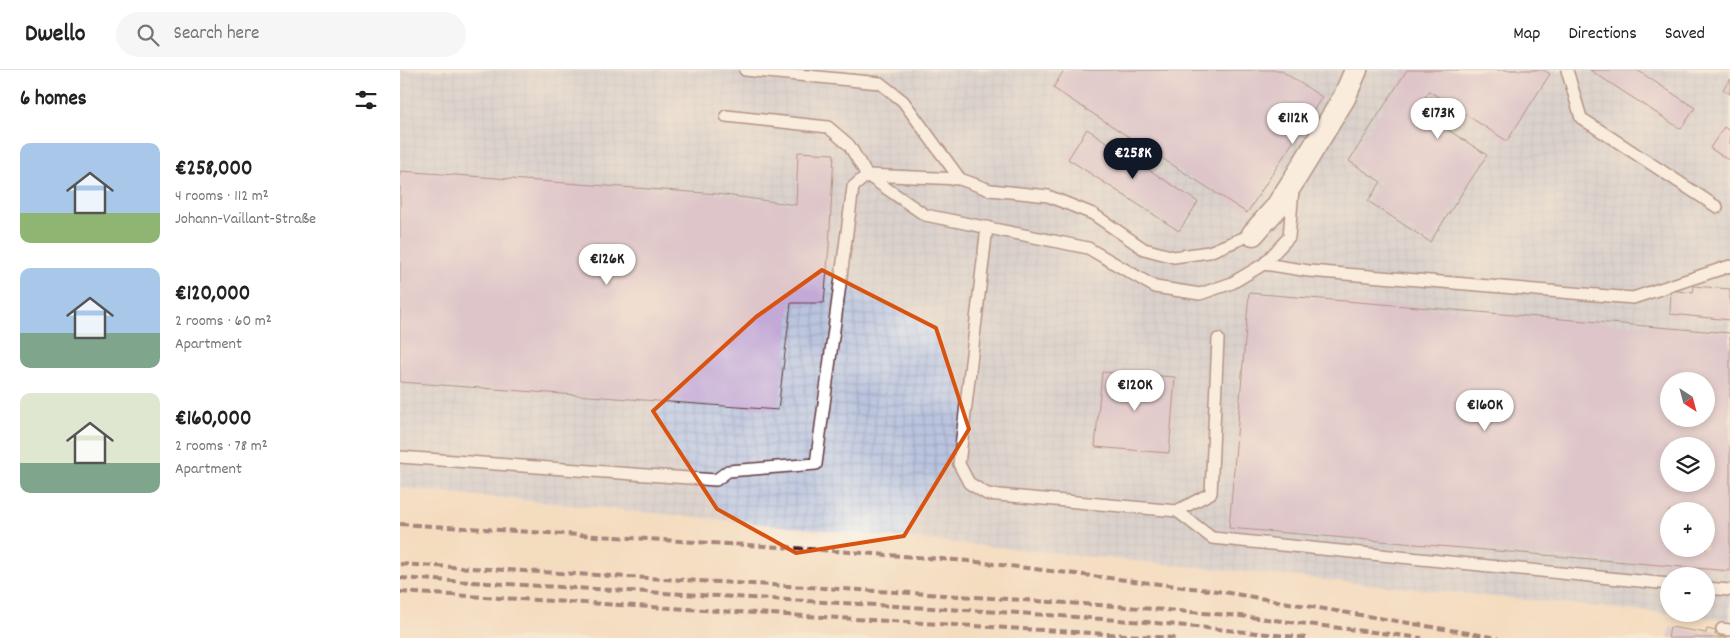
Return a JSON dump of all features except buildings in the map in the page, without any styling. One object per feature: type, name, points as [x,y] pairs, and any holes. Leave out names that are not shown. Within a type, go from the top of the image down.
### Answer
[{"type":"street","points":[[1253,234],[1276,208],[1294,180],[1344,98],[1356,70]]},
{"type":"lane","points":[[745,70],[880,83],[903,101],[960,179]]},
{"type":"lane","points":[[1567,70],[1581,118],[1717,207]]},
{"type":"lane","points":[[726,116],[828,127],[849,145],[867,175],[926,215],[1088,248],[1155,287],[1200,294],[1232,283],[1264,264],[1289,237],[1294,180]]},
{"type":"lane","points":[[400,457],[716,480],[728,471],[816,464],[853,187],[867,175],[960,179],[990,190],[1048,196],[1093,214],[1144,250],[1174,257],[1209,252],[1253,234]]},
{"type":"lane","points":[[987,228],[959,464],[969,483],[987,494],[1177,512],[1212,538],[1660,583]]},
{"type":"lane","points":[[1264,264],[1309,271],[1633,298],[1730,266]]},
{"type":"lane","points":[[1177,512],[1211,493],[1218,339]]},
{"type":"lane","points":[[1715,589],[1730,590]]},
{"type":"highlighted area","points":[[822,270],[936,328],[969,429],[904,536],[796,553],[717,509],[653,411],[756,317]]},
{"type":"shaded area","points":[[400,70],[1730,70],[1730,620],[1715,618],[1715,567],[1660,567],[1660,613],[400,488]]},
{"type":"railway","points":[[400,524],[795,548],[968,561],[1217,591],[1498,638]]},
{"type":"railway","points":[[400,564],[1115,606],[1241,616],[1422,638]]},
{"type":"railway","points":[[400,578],[1018,613],[1146,622],[1307,638]]},
{"type":"railway","points":[[400,592],[1176,638]]}]
